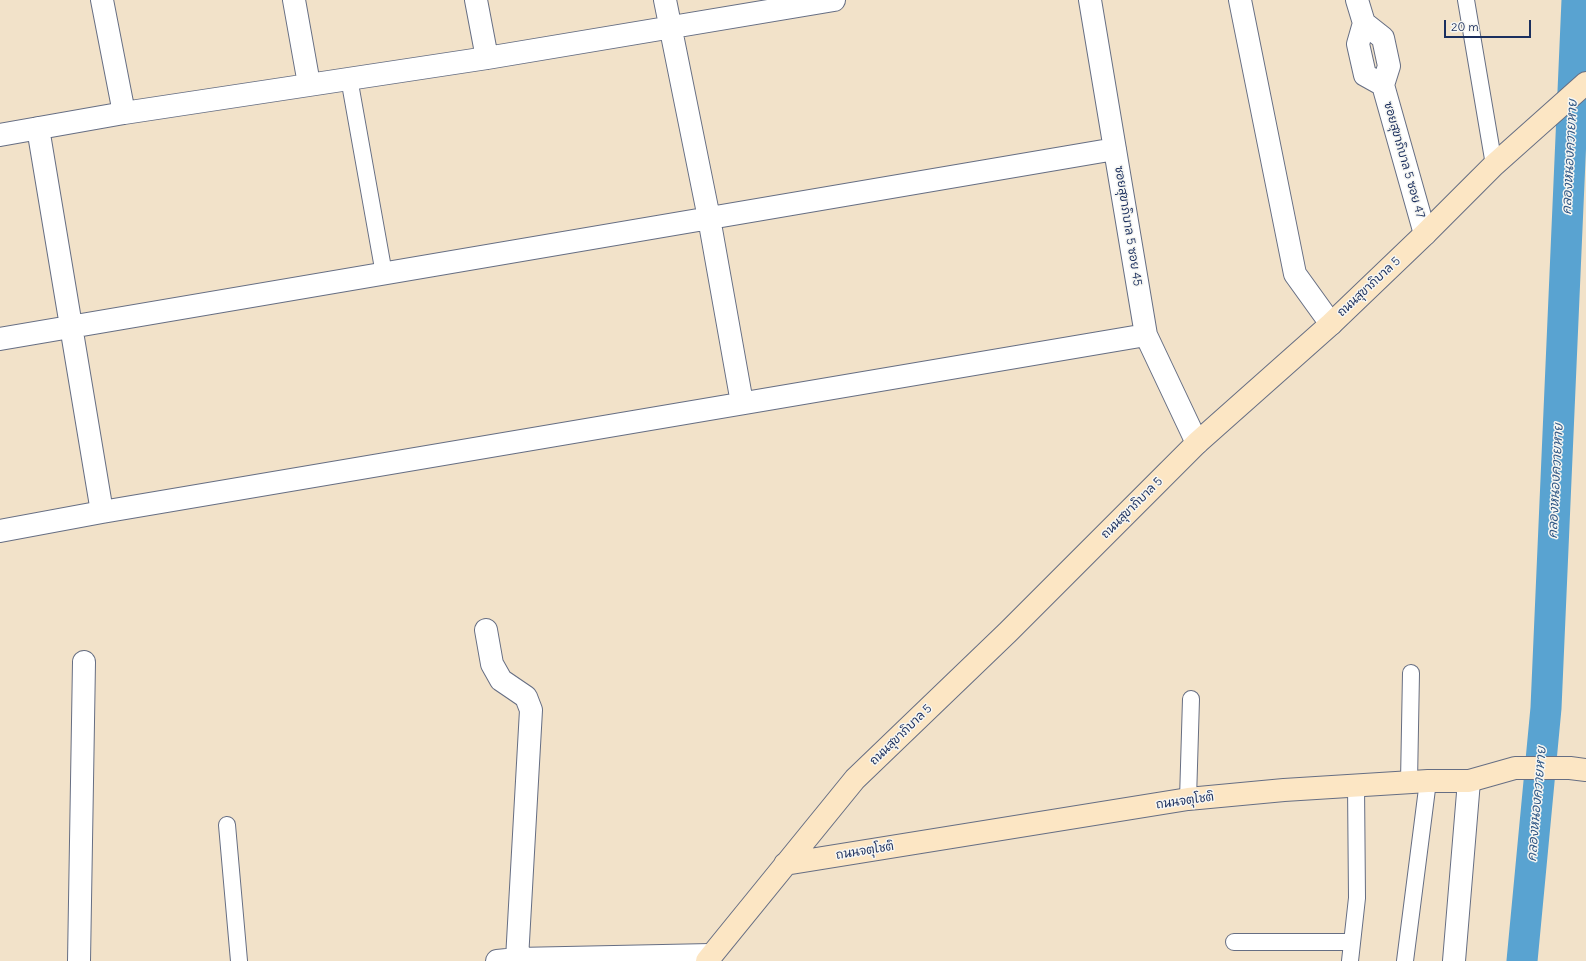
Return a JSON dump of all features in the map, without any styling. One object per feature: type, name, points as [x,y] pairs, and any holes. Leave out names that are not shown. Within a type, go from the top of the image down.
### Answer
[{"type":"main road","name":"ถนนสุขาภิบาล 5","points":[[709,958],[855,779],[1008,632],[1197,443],[1331,324],[1425,234],[1494,165],[1550,113],[1586,83]]},
{"type":"main road","name":"ถนนจตุโชติ","points":[[785,864],[1188,799],[1356,785],[1469,781],[1516,768],[1578,769]]},
{"type":"street","points":[[102,0],[124,113]]},
{"type":"street","points":[[294,0],[309,84]]},
{"type":"street","points":[[476,0],[487,58]]},
{"type":"street","points":[[664,0],[709,218],[742,403]]},
{"type":"street","points":[[0,135],[124,113],[487,58],[834,0]]},
{"type":"street","name":"ซอยสุขาภิบาล 5 ซอย 45","points":[[1090,0],[1146,335],[1197,443]]},
{"type":"street","points":[[1240,0],[1295,274],[1331,324]]},
{"type":"street","name":"ซอยสุขาภิบาล 5 ซอย 47","points":[[1357,0],[1364,22],[1383,38],[1389,66],[1383,85],[1425,234]]},
{"type":"street","points":[[38,128],[102,512]]},
{"type":"street","points":[[0,339],[1115,149]]},
{"type":"street","points":[[0,531],[102,512],[1146,335]]},
{"type":"street","points":[[486,630],[492,664],[502,680],[526,697],[531,710],[507,960],[709,958]]},
{"type":"street","points":[[79,961],[84,662]]},
{"type":"street","points":[[1454,961],[1469,781]]},
{"type":"lane","points":[[1466,0],[1494,165]]},
{"type":"lane","points":[[349,78],[384,274]]},
{"type":"lane","points":[[1405,961],[1418,782],[1411,673]]},
{"type":"lane","points":[[1188,799],[1190,699]]},
{"type":"lane","points":[[1350,961],[1357,898],[1356,785]]},
{"type":"lane","points":[[227,825],[239,961]]},
{"type":"lane","points":[[1234,942],[1351,942]]},
{"type":"waterway","name":"คลองหนองควายหาย","points":[[1522,961],[1546,708],[1577,0]]}]
